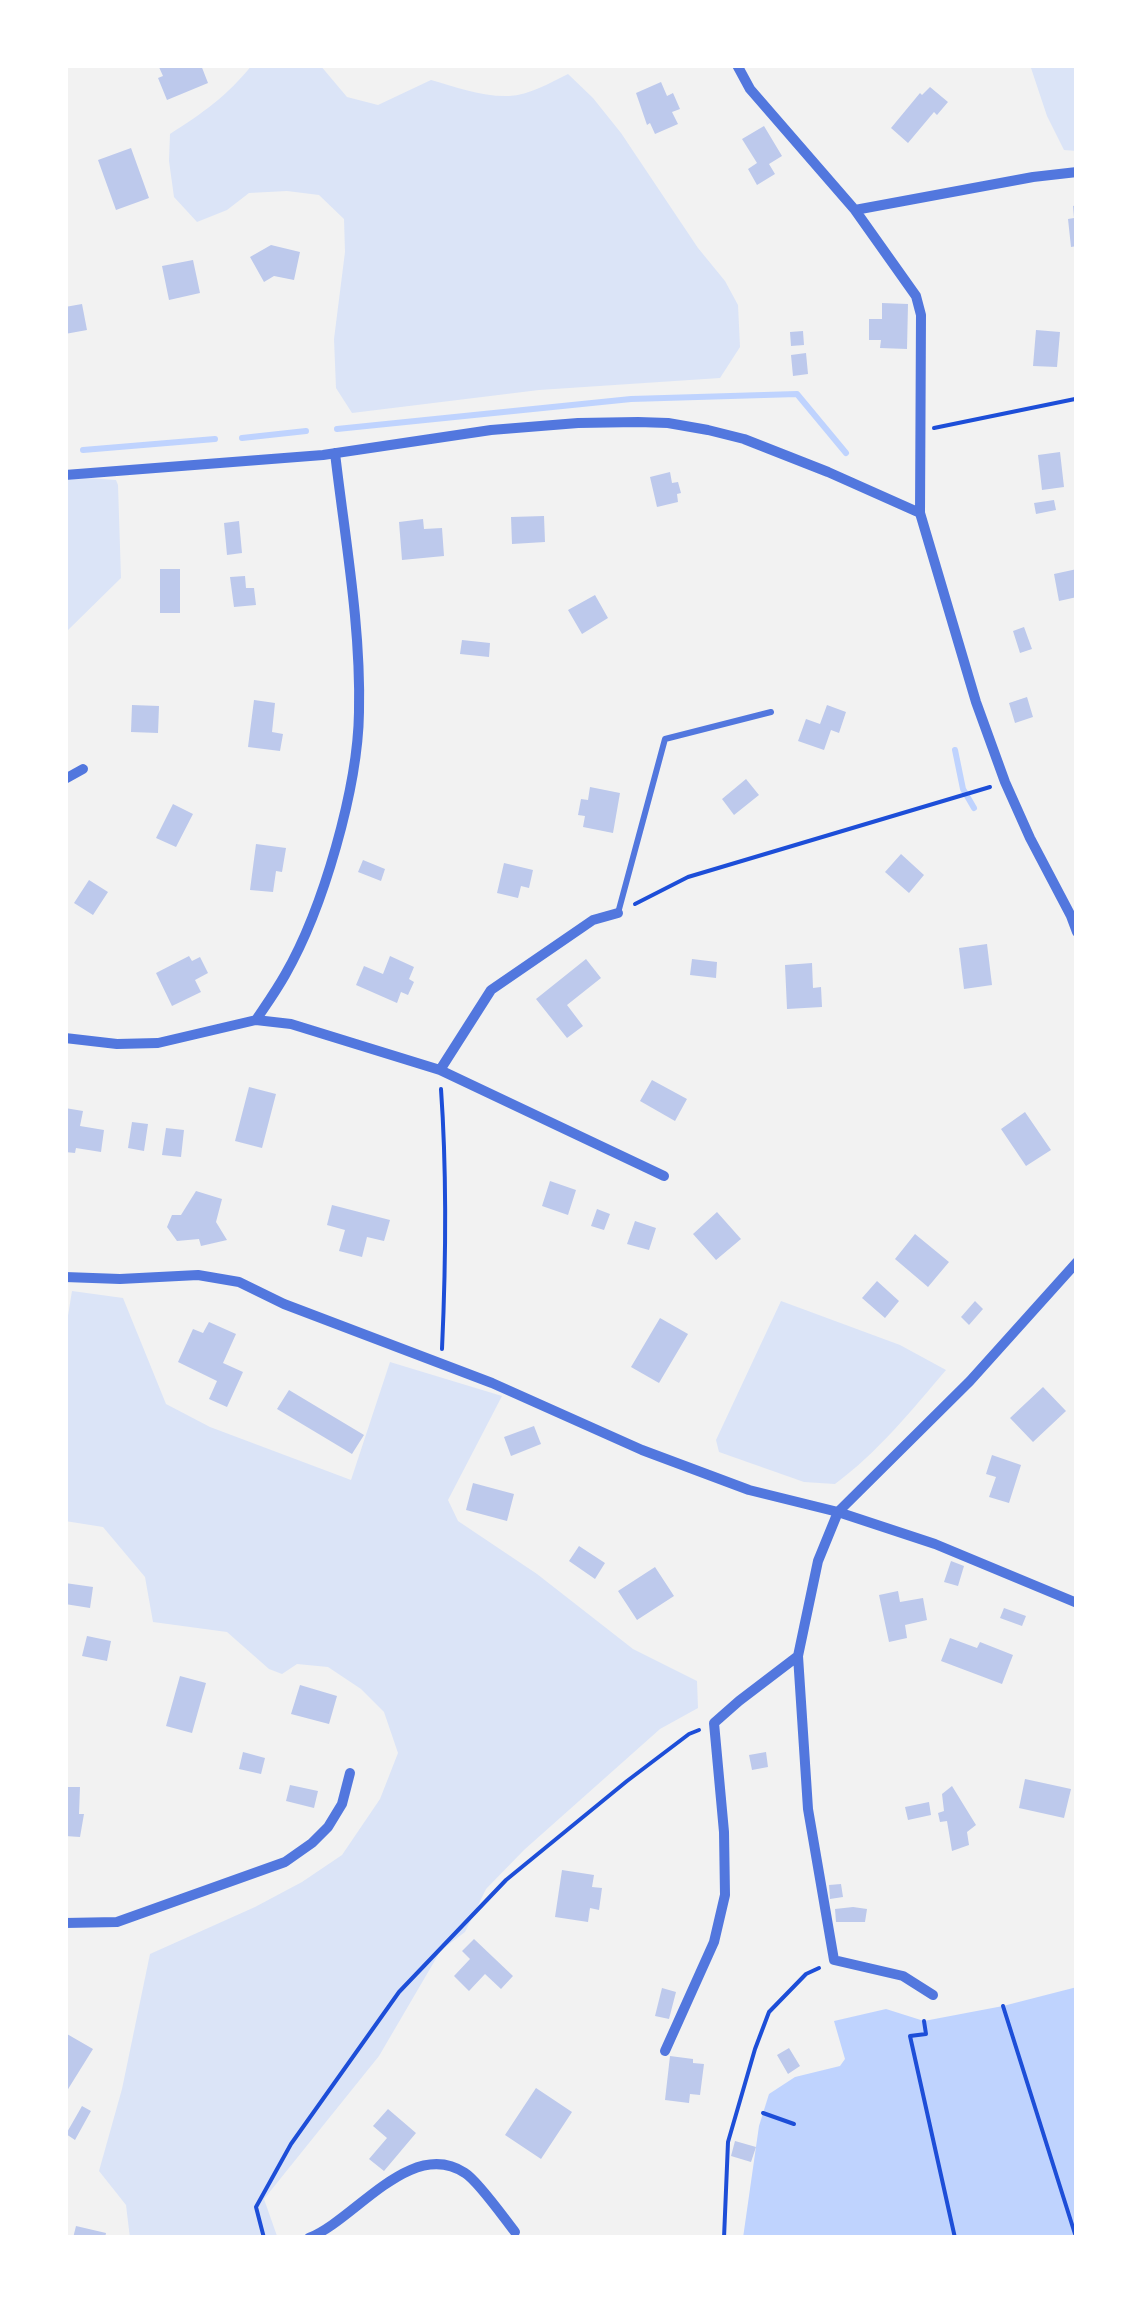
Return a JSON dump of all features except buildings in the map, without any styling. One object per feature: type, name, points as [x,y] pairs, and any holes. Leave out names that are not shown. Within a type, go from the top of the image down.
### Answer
[{"type":"street","points":[[737,65],[750,90],[855,210],[916,296],[921,315],[920,513],[1004,782],[1030,838],[1074,914],[1077,932]]},
{"type":"street","points":[[855,210],[1077,172]]},
{"type":"street","points":[[65,475],[335,453],[491,430],[578,423],[668,424],[744,439],[920,513]]},
{"type":"street","points":[[256,1020],[286,972],[310,920],[332,858],[353,775],[360,714],[357,643],[335,453]]},
{"type":"street","points":[[65,778],[83,769]]},
{"type":"street","points":[[440,1070],[491,990],[593,920],[618,913]]},
{"type":"street","points":[[65,1038],[117,1044],[158,1043],[256,1020],[291,1024],[440,1070],[664,1176]]},
{"type":"street","points":[[933,1995],[903,1976],[834,1960],[808,1808],[798,1656],[818,1561],[838,1512],[970,1381],[1077,1262]]},
{"type":"street","points":[[65,1277],[198,1275],[238,1282],[284,1304],[526,1397],[642,1450],[749,1490],[838,1512],[935,1544],[1077,1603]]},
{"type":"street","points":[[665,2051],[714,1942],[725,1895],[724,1832],[714,1723],[798,1656]]},
{"type":"street","points":[[65,1924],[117,1922],[285,1862],[328,1827],[342,1804],[350,1773]]},
{"type":"street","points":[[309,2238],[387,2182],[429,2163],[446,2164],[467,2173],[516,2232]]},
{"type":"lane","points":[[618,913],[665,738],[771,712]]},
{"type":"path","points":[[920,430],[1076,400]]},
{"type":"path","points":[[618,913],[688,876],[1004,782]]},
{"type":"path","points":[[440,1070],[445,1150],[441,1364]]},
{"type":"path","points":[[264,2238],[256,2207],[291,2144],[399,1992],[506,1880],[627,1780],[689,1734],[714,1723]]},
{"type":"path","points":[[724,2238],[728,2142],[769,2012],[806,1974],[834,1960]]},
{"type":"path","points":[[1003,2006],[1074,2234]]},
{"type":"path","points":[[924,2021],[926,2034],[910,2036],[956,2238]]},
{"type":"path","points":[[763,2112],[794,2124]]},
{"type":"shaded area","points":[[252,65],[320,65],[347,97],[378,105],[431,80],[479,93],[509,96],[532,91],[568,74],[621,133],[698,248],[725,281],[738,305],[740,347],[720,378],[539,390],[352,413],[336,388],[334,339],[345,252],[344,219],[319,195],[287,191],[249,193],[227,210],[197,222],[174,197],[170,134],[214,103]]},
{"type":"shaded area","points":[[1030,65],[1077,65],[1077,151],[1064,150],[1047,116]]},
{"type":"shaded area","points":[[65,478],[116,480],[121,578],[65,633]]},
{"type":"shaded area","points":[[72,1291],[123,1298],[166,1404],[210,1427],[351,1480],[390,1362],[502,1396],[448,1500],[458,1521],[537,1574],[633,1649],[697,1681],[698,1708],[660,1729],[486,1889],[465,1932],[441,1950],[379,2056],[264,2199],[277,2236],[273,2238],[130,2238],[126,2205],[99,2171],[122,2089],[150,1954],[255,1907],[342,1855],[380,1799],[398,1753],[384,1712],[361,1689],[328,1667],[297,1664],[282,1674],[269,1669],[227,1632],[153,1622],[145,1577],[103,1527],[65,1521],[65,1334]]},
{"type":"shaded area","points":[[781,1301],[900,1345],[946,1370],[880,1445],[835,1484],[804,1482],[719,1452],[716,1440]]},
{"type":"water","points":[[1077,1987],[1077,2238],[743,2238],[759,2126],[769,2094],[795,2077],[840,2066],[845,2059],[834,2021],[886,2009],[924,2021]]},
{"type":"waterway","points":[[337,429],[631,399],[797,394],[846,453]]},
{"type":"waterway","points":[[242,438],[306,431]]},
{"type":"waterway","points":[[83,450],[215,439]]},
{"type":"waterway","points":[[955,750],[963,789],[974,808]]}]
